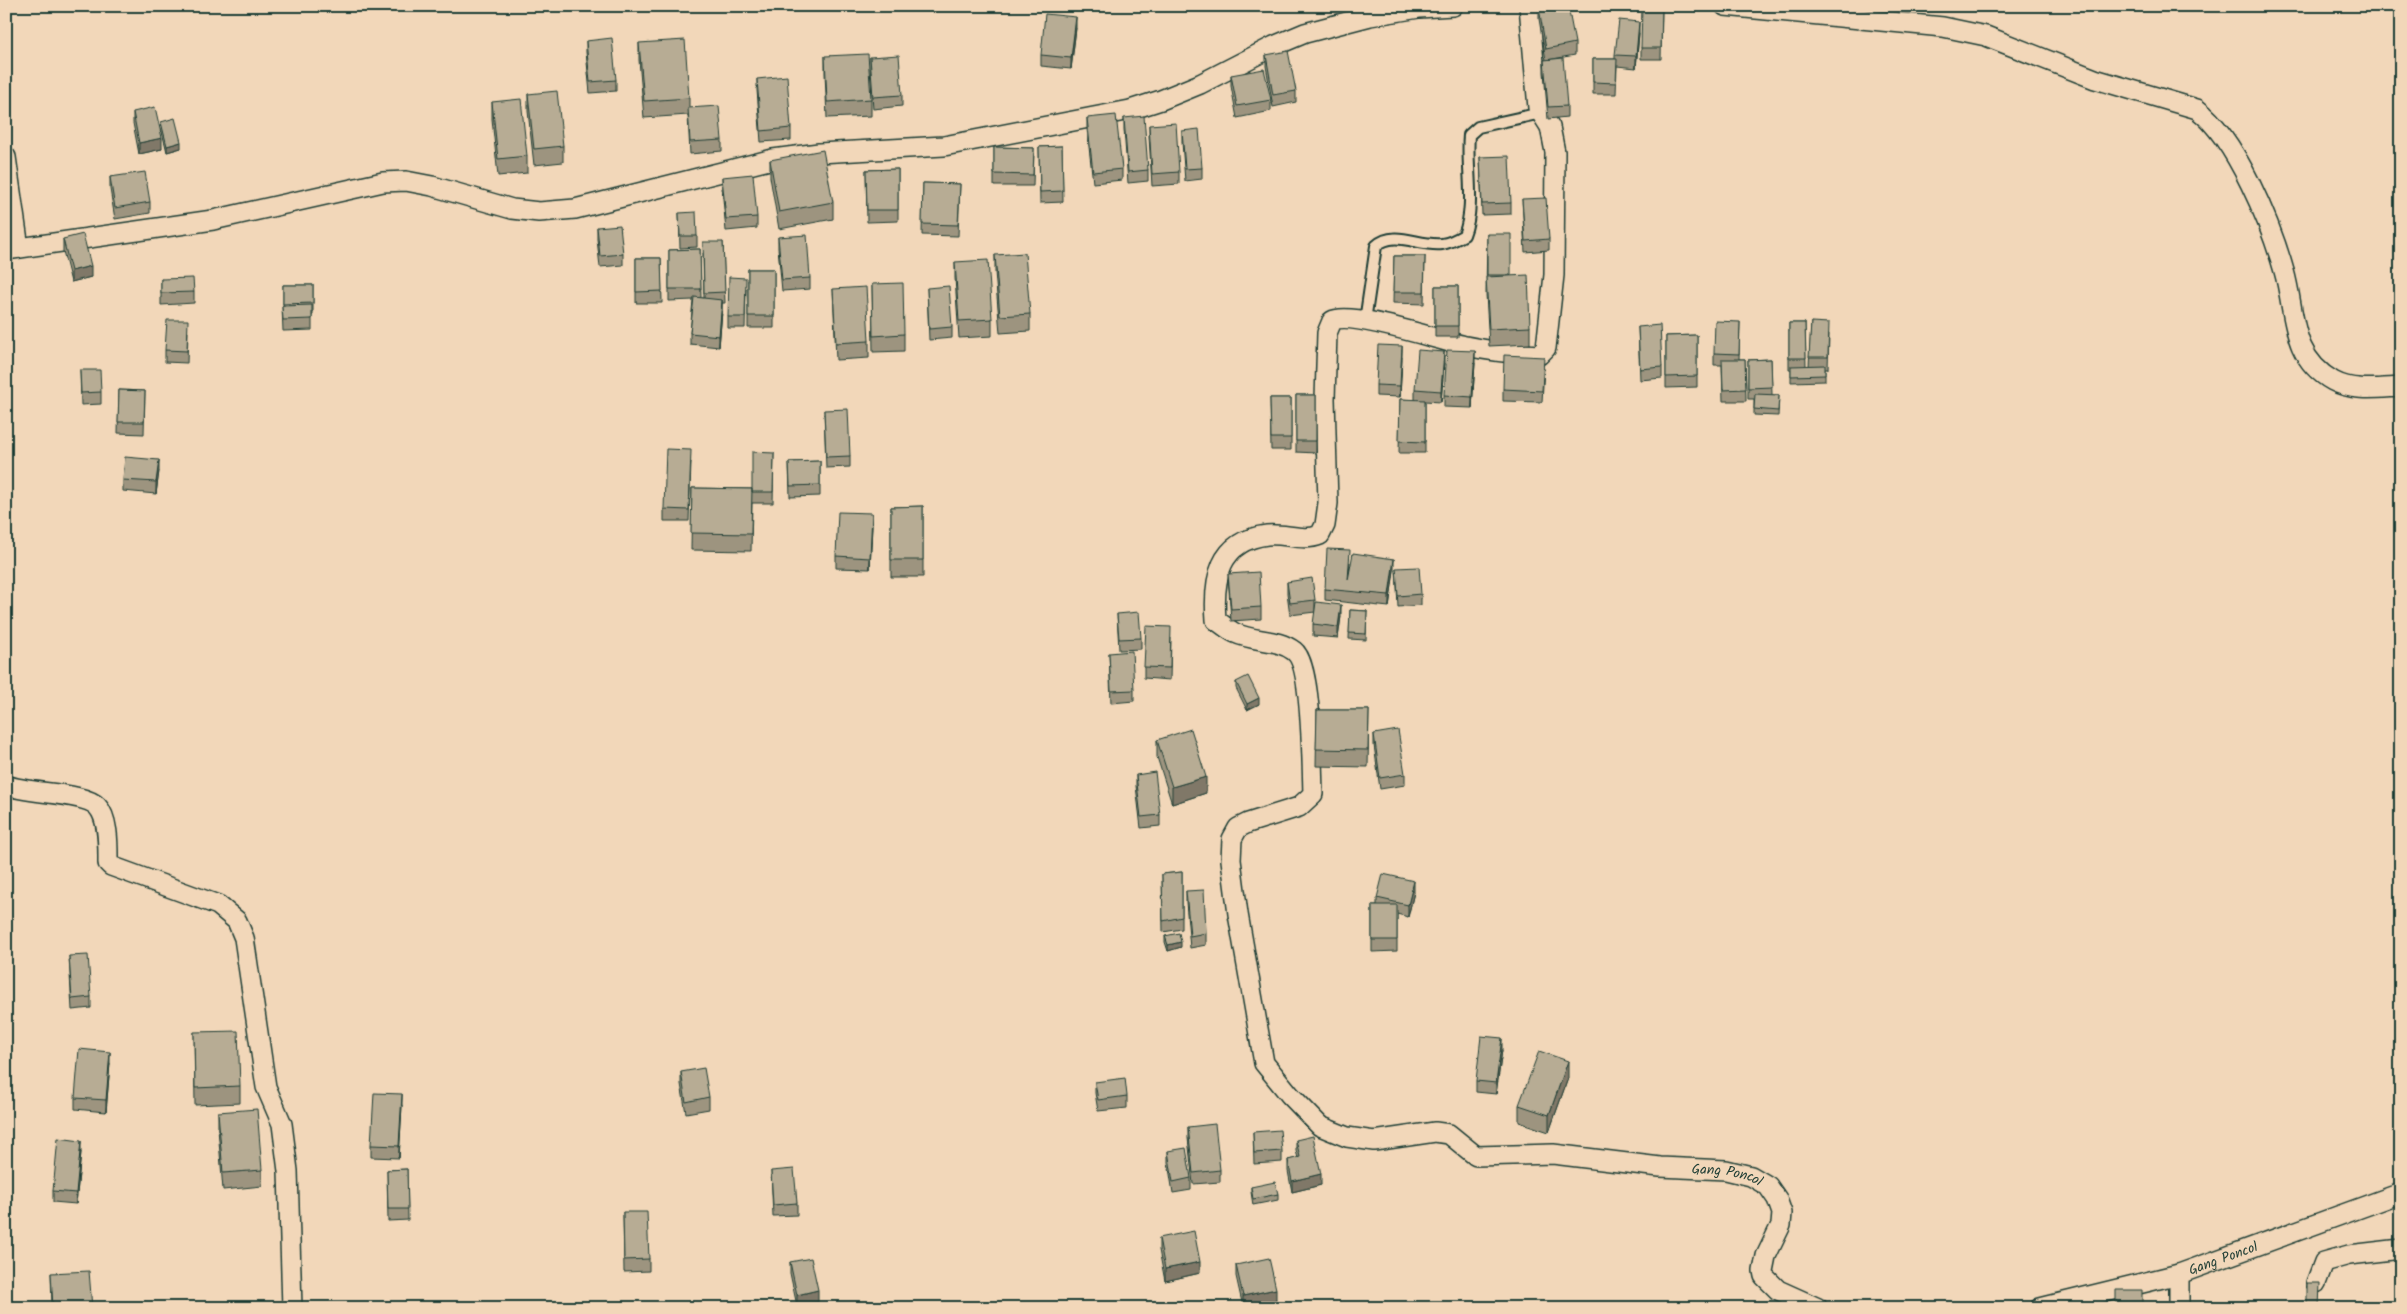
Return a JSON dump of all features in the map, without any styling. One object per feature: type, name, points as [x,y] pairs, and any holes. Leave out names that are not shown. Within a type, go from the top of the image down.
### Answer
[{"type":"street","points":[[6,157],[12,249],[213,220],[383,182],[406,182],[432,186],[512,209],[539,212],[575,209],[773,159],[819,153],[944,146],[1130,110],[1162,100],[1200,84],[1274,46],[1305,33],[1370,16],[1418,8],[1453,6]]},
{"type":"street","points":[[1365,321],[1480,348],[1539,355],[1548,344],[1554,275],[1555,152],[1550,127],[1538,108],[1529,6]]},
{"type":"street","points":[[1725,6],[1943,27],[1986,36],[2095,79],[2197,110],[2210,120],[2229,146],[2264,217],[2284,272],[2296,334],[2308,357],[2318,368],[2336,382],[2358,388],[2401,387]]},
{"type":"street","name":"Gang Poncol","points":[[1365,321],[1337,318],[1329,323],[1327,328],[1325,399],[1328,504],[1325,525],[1320,535],[1310,539],[1266,535],[1243,542],[1225,557],[1218,571],[1214,596],[1216,620],[1236,634],[1272,640],[1295,651],[1301,660],[1307,680],[1313,794],[1299,807],[1238,828],[1232,839],[1231,860],[1238,914],[1264,1063],[1290,1095],[1320,1126],[1347,1137],[1374,1141],[1435,1132],[1449,1134],[1476,1156],[1552,1154],[1660,1168],[1726,1170],[1741,1173],[1762,1181],[1777,1199],[1782,1216],[1781,1225],[1766,1256],[1764,1276],[1778,1290],[1818,1308]]},
{"type":"street","points":[[6,786],[20,790],[74,797],[98,806],[105,822],[108,863],[111,866],[218,905],[237,922],[244,938],[266,1087],[282,1124],[288,1171],[292,1308]]},
{"type":"street","name":"Gang Poncol","points":[[2040,1308],[2179,1274],[2401,1193]]},
{"type":"street","points":[[2316,1283],[2324,1262],[2349,1255],[2401,1249]]},
{"type":"street","points":[[2179,1274],[2179,1308]]},
{"type":"lane","points":[[1365,321],[1376,246],[1383,240],[1393,237],[1441,244],[1464,235],[1468,220],[1470,176],[1468,149],[1469,135],[1472,130],[1478,127],[1542,114]]},
{"type":"building","points":[[1568,6],[1575,43],[1546,49],[1539,8]]},
{"type":"building","points":[[1642,6],[1662,6],[1661,48],[1641,48]]},
{"type":"building","points":[[1045,14],[1076,17],[1071,58],[1041,55]]},
{"type":"building","points":[[1619,20],[1639,22],[1636,56],[1615,55]]},
{"type":"building","points":[[612,38],[616,80],[590,82],[586,41]]},
{"type":"building","points":[[685,40],[689,98],[644,101],[639,43]]},
{"type":"building","points":[[1288,51],[1296,91],[1273,95],[1266,55]]},
{"type":"building","points":[[868,54],[871,99],[827,102],[825,56]]},
{"type":"building","points":[[899,55],[902,95],[873,97],[870,57]]},
{"type":"building","points":[[1563,58],[1567,106],[1548,107],[1544,60]]},
{"type":"building","points":[[1593,59],[1617,59],[1616,83],[1593,82]]},
{"type":"building","points":[[1264,69],[1271,100],[1237,106],[1231,75]]},
{"type":"building","points":[[787,76],[791,128],[761,131],[757,79]]},
{"type":"building","points":[[557,91],[563,146],[534,149],[528,94]]},
{"type":"building","points":[[521,99],[527,156],[498,159],[492,102]]},
{"type":"building","points":[[719,106],[722,140],[690,142],[688,108]]},
{"type":"building","points":[[155,107],[162,138],[139,143],[133,112]]},
{"type":"building","points":[[1116,115],[1122,169],[1093,172],[1087,118]]},
{"type":"building","points":[[1144,116],[1148,170],[1128,172],[1124,118]]},
{"type":"building","points":[[175,118],[181,142],[167,146],[161,122]]},
{"type":"building","points":[[1176,123],[1179,172],[1152,174],[1149,125]]},
{"type":"building","points":[[1199,129],[1202,168],[1185,169],[1182,131]]},
{"type":"building","points":[[1062,146],[1063,191],[1040,192],[1039,147]]},
{"type":"building","points":[[994,147],[1034,148],[1033,175],[994,174]]},
{"type":"building","points":[[823,150],[833,202],[779,212],[770,160]]},
{"type":"building","points":[[1509,156],[1511,203],[1482,204],[1480,157]]},
{"type":"building","points":[[898,169],[898,210],[867,210],[866,170]]},
{"type":"building","points":[[145,172],[150,202],[115,208],[110,177]]},
{"type":"building","points":[[753,174],[757,217],[726,219],[722,177]]},
{"type":"building","points":[[923,183],[960,184],[958,225],[922,224]]},
{"type":"building","points":[[1546,198],[1549,239],[1525,241],[1522,199]]},
{"type":"building","points":[[696,212],[697,236],[680,236],[679,213]]},
{"type":"building","points":[[620,225],[623,254],[600,256],[597,227]]},
{"type":"building","points":[[83,234],[91,266],[71,271],[63,239]]},
{"type":"building","points":[[1487,234],[1511,234],[1511,275],[1487,275]]},
{"type":"building","points":[[807,235],[810,278],[782,280],[778,237]]},
{"type":"building","points":[[703,242],[723,242],[725,292],[704,293]]},
{"type":"building","points":[[700,249],[701,289],[669,289],[669,250]]},
{"type":"building","points":[[1025,253],[1030,314],[1000,316],[995,255]]},
{"type":"building","points":[[1394,256],[1425,256],[1424,292],[1393,292]]},
{"type":"building","points":[[636,258],[661,258],[662,291],[636,292]]},
{"type":"building","points":[[988,260],[992,319],[959,321],[955,262]]},
{"type":"building","points":[[748,269],[774,269],[774,316],[748,316]]},
{"type":"building","points":[[1528,275],[1530,327],[1489,329],[1486,277]]},
{"type":"building","points":[[729,277],[746,278],[745,317],[728,317]]},
{"type":"building","points":[[193,278],[194,292],[161,293],[161,279]]},
{"type":"building","points":[[903,283],[904,334],[873,336],[872,284]]},
{"type":"building","points":[[283,285],[313,285],[313,303],[283,304]]},
{"type":"building","points":[[949,286],[952,327],[929,329],[927,288]]},
{"type":"building","points":[[1435,286],[1458,286],[1458,326],[1435,326]]},
{"type":"building","points":[[866,287],[869,341],[836,343],[833,289]]},
{"type":"building","points":[[694,297],[722,300],[719,336],[690,333]]},
{"type":"building","points":[[312,305],[312,319],[283,320],[282,306]]},
{"type":"building","points":[[167,320],[188,320],[187,351],[165,350]]},
{"type":"building","points":[[1715,321],[1740,322],[1739,354],[1714,353]]},
{"type":"building","points":[[1811,322],[1829,323],[1828,357],[1809,357]]},
{"type":"building","points":[[1789,323],[1805,323],[1806,358],[1789,358]]},
{"type":"building","points":[[1660,325],[1662,367],[1640,369],[1638,327]]},
{"type":"building","points":[[1697,335],[1697,376],[1666,377],[1666,336]]},
{"type":"building","points":[[1378,345],[1402,346],[1400,386],[1376,385]]},
{"type":"building","points":[[1418,350],[1444,352],[1441,391],[1415,389]]},
{"type":"building","points":[[1447,350],[1475,351],[1472,397],[1444,395]]},
{"type":"building","points":[[1504,355],[1544,357],[1542,391],[1503,389]]},
{"type":"building","points":[[1722,359],[1745,359],[1746,389],[1723,390]]},
{"type":"building","points":[[1771,359],[1772,387],[1748,388],[1748,360]]},
{"type":"building","points":[[1825,365],[1825,375],[1791,376],[1791,366]]},
{"type":"building","points":[[80,370],[100,370],[101,392],[81,393]]},
{"type":"building","points":[[119,390],[145,391],[144,422],[118,422]]},
{"type":"building","points":[[1755,394],[1779,395],[1778,411],[1754,409]]},
{"type":"building","points":[[1296,395],[1316,395],[1316,441],[1296,441]]},
{"type":"building","points":[[1270,398],[1291,398],[1291,438],[1271,438]]},
{"type":"building","points":[[1400,399],[1425,400],[1425,442],[1399,441]]},
{"type":"building","points":[[848,409],[850,456],[826,457],[824,410]]},
{"type":"building","points":[[666,449],[691,450],[689,510],[664,509]]},
{"type":"building","points":[[752,452],[774,453],[773,492],[752,492]]},
{"type":"building","points":[[125,457],[159,460],[156,482],[123,480]]},
{"type":"building","points":[[820,461],[820,485],[790,486],[789,462]]},
{"type":"building","points":[[692,488],[752,489],[751,534],[691,533]]},
{"type":"building","points":[[923,506],[923,560],[891,560],[891,507]]},
{"type":"building","points":[[838,512],[872,513],[870,558],[836,556]]},
{"type":"building","points":[[1327,549],[1350,550],[1348,580],[1353,553],[1394,559],[1389,595],[1325,589]]},
{"type":"building","points":[[1419,567],[1421,594],[1398,596],[1396,568]]},
{"type":"building","points":[[1259,572],[1261,607],[1231,609],[1228,574]]},
{"type":"building","points":[[1312,578],[1315,600],[1290,603],[1287,582]]},
{"type":"building","points":[[1316,602],[1341,605],[1338,627],[1313,624]]},
{"type":"building","points":[[1350,610],[1367,611],[1366,634],[1349,633]]},
{"type":"building","points":[[1139,612],[1141,638],[1119,639],[1117,614]]},
{"type":"building","points":[[1146,626],[1171,627],[1170,668],[1144,667]]},
{"type":"building","points":[[1132,651],[1134,690],[1111,691],[1109,653]]},
{"type":"building","points":[[1248,676],[1259,698],[1247,704],[1236,682]]},
{"type":"building","points":[[1317,710],[1369,710],[1368,750],[1316,749]]},
{"type":"building","points":[[1191,729],[1206,777],[1172,787],[1157,740]]},
{"type":"building","points":[[1398,730],[1405,774],[1380,778],[1374,734]]},
{"type":"building","points":[[1155,772],[1160,815],[1141,817],[1136,775]]},
{"type":"building","points":[[1182,872],[1182,917],[1163,921],[1162,874]]},
{"type":"building","points":[[1383,874],[1414,881],[1408,905],[1377,898]]},
{"type":"building","points":[[1204,890],[1206,933],[1190,936],[1186,891]]},
{"type":"building","points":[[1372,905],[1397,905],[1397,940],[1372,940]]},
{"type":"building","points":[[1179,933],[1181,942],[1168,945],[1165,936]]},
{"type":"building","points":[[88,955],[91,997],[72,999],[69,956]]},
{"type":"building","points":[[238,1031],[240,1086],[195,1088],[194,1032]]},
{"type":"building","points":[[1481,1036],[1502,1038],[1496,1083],[1476,1081]]},
{"type":"building","points":[[79,1049],[110,1052],[106,1100],[75,1098]]},
{"type":"building","points":[[1539,1051],[1568,1061],[1549,1115],[1519,1105]]},
{"type":"building","points":[[704,1068],[709,1097],[686,1102],[681,1072]]},
{"type":"building","points":[[1125,1078],[1127,1096],[1098,1100],[1095,1082]]},
{"type":"building","points":[[374,1093],[402,1094],[399,1146],[371,1145]]},
{"type":"building","points":[[257,1109],[262,1170],[223,1173],[218,1112]]},
{"type":"building","points":[[1215,1124],[1220,1170],[1193,1173],[1188,1127]]},
{"type":"building","points":[[1280,1130],[1282,1151],[1254,1153],[1253,1132]]},
{"type":"building","points":[[1313,1136],[1321,1174],[1292,1181],[1288,1160],[1300,1157],[1296,1140]]},
{"type":"building","points":[[58,1138],[81,1141],[76,1193],[53,1191]]},
{"type":"building","points":[[1186,1148],[1191,1178],[1173,1182],[1168,1151]]},
{"type":"building","points":[[407,1169],[408,1209],[388,1209],[387,1170]]},
{"type":"building","points":[[794,1169],[797,1203],[773,1205],[771,1171]]},
{"type":"building","points":[[1275,1182],[1278,1194],[1253,1199],[1251,1187]]},
{"type":"building","points":[[623,1212],[647,1212],[649,1259],[624,1260]]},
{"type":"building","points":[[1194,1231],[1200,1262],[1165,1269],[1159,1238]]},
{"type":"building","points":[[811,1258],[818,1290],[797,1295],[790,1262]]},
{"type":"building","points":[[1269,1258],[1276,1289],[1243,1296],[1236,1265]]},
{"type":"building","points":[[89,1271],[92,1308],[53,1308],[51,1273]]},
{"type":"building","points":[[2307,1283],[2320,1283],[2319,1308],[2307,1308]]},
{"type":"building","points":[[2116,1290],[2142,1290],[2142,1308],[2116,1308]]}]
